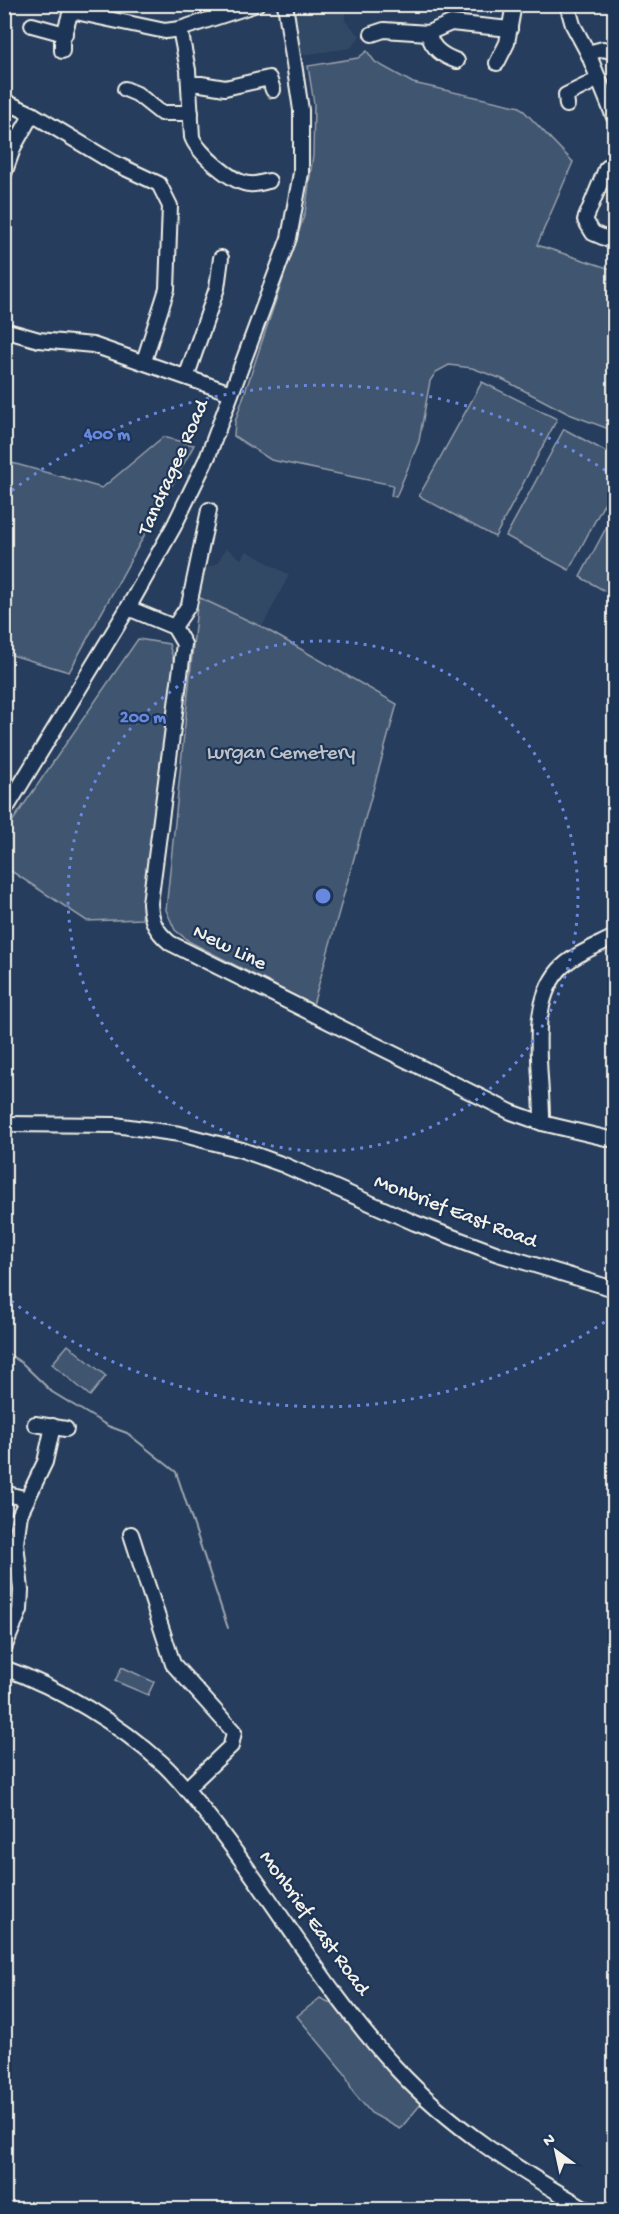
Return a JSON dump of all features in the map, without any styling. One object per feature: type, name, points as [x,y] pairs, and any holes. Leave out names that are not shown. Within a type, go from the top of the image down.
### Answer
[{"type":"street","points":[[62,51],[72,8],[145,28],[165,31],[180,29],[216,10],[256,4]]},
{"type":"street","name":"Tandragee Road","points":[[4,812],[128,608],[202,470],[289,238],[301,172],[301,110],[285,4]]},
{"type":"street","points":[[496,65],[507,43],[514,4]]},
{"type":"street","points":[[567,5],[573,25],[588,53],[615,117]]},
{"type":"street","points":[[372,34],[384,30],[428,33],[451,23],[510,29]]},
{"type":"street","points":[[32,25],[65,34]]},
{"type":"street","points":[[180,29],[190,84],[195,146],[234,179],[250,184],[271,182]]},
{"type":"street","points":[[428,33],[430,41],[441,54],[458,61]]},
{"type":"street","points":[[588,53],[603,50],[615,51]]},
{"type":"street","points":[[190,84],[225,88],[269,78],[273,90]]},
{"type":"street","points":[[567,105],[566,95],[599,79]]},
{"type":"street","points":[[125,89],[137,94],[161,113],[191,113]]},
{"type":"street","points":[[4,101],[32,114],[98,155],[159,184],[167,196],[170,206],[168,290],[144,361]]},
{"type":"street","points":[[4,174],[15,146],[32,114]]},
{"type":"street","points":[[615,162],[606,169],[585,220],[593,233],[615,242]]},
{"type":"street","points":[[187,375],[225,264]]},
{"type":"street","points":[[4,330],[39,340],[93,345],[187,375],[231,393]]},
{"type":"street","points":[[128,608],[174,627],[187,612],[209,510]]},
{"type":"street","name":"New Line","points":[[174,627],[184,644],[150,903],[151,919],[158,932],[170,943],[511,1112],[542,1123],[615,1140]]},
{"type":"street","points":[[542,1123],[538,1025],[551,982],[567,962],[615,937]]},
{"type":"street","name":"Monbrief East Road","points":[[4,1124],[115,1125],[180,1134],[267,1158],[415,1223],[508,1257],[615,1288]]},
{"type":"street","points":[[4,1648],[20,1610],[21,1590],[11,1566],[20,1514],[59,1428],[35,1424]]},
{"type":"street","points":[[4,1493],[27,1498]]},
{"type":"street","points":[[131,1534],[173,1664],[234,1732],[231,1746],[186,1789]]},
{"type":"street","name":"Monbrief East Road","points":[[4,1668],[75,1702],[134,1740],[186,1789],[256,1880],[358,2023],[396,2068],[458,2127],[539,2182],[588,2210]]},
{"type":"shaded area","points":[[315,5],[345,5],[345,21],[360,36],[351,48],[302,55],[295,14],[315,12]]},
{"type":"shaded area","points":[[226,548],[241,559],[247,551],[289,575],[262,627],[198,597],[203,569],[217,564]]},
{"type":"green space","points":[[367,51],[375,62],[413,83],[520,107],[573,162],[537,245],[614,270],[614,431],[569,414],[502,379],[472,368],[449,365],[436,372],[430,381],[419,441],[396,497],[391,496],[393,485],[271,460],[234,436],[235,422],[305,213],[313,155],[314,104],[308,66],[358,58]]},
{"type":"green space","points":[[482,382],[557,419],[495,537],[419,496]]},
{"type":"green space","points":[[564,429],[614,456],[614,485],[569,570],[506,536]]},
{"type":"green space","points":[[163,437],[194,445],[69,672],[5,653],[5,461],[102,488]]},
{"type":"green space","points":[[614,513],[614,596],[580,577]]},
{"type":"green space","name":"Lurgan Cemetery","points":[[198,597],[262,627],[397,704],[313,1005],[190,942],[175,930],[166,910]]},
{"type":"green space","points":[[138,639],[169,644],[174,662],[142,919],[87,921],[5,867],[5,832]]},
{"type":"green space","points":[[68,1345],[106,1376],[90,1396],[52,1364]]},
{"type":"green space","points":[[122,1667],[154,1682],[148,1695],[115,1681]]},
{"type":"green space","points":[[320,1998],[335,2005],[421,2104],[400,2129],[371,2113],[353,2092],[345,2074],[297,2016]]},
{"type":"waterway","points":[[4,1351],[22,1363],[52,1392],[108,1426],[127,1433],[176,1472],[228,1628]]}]
